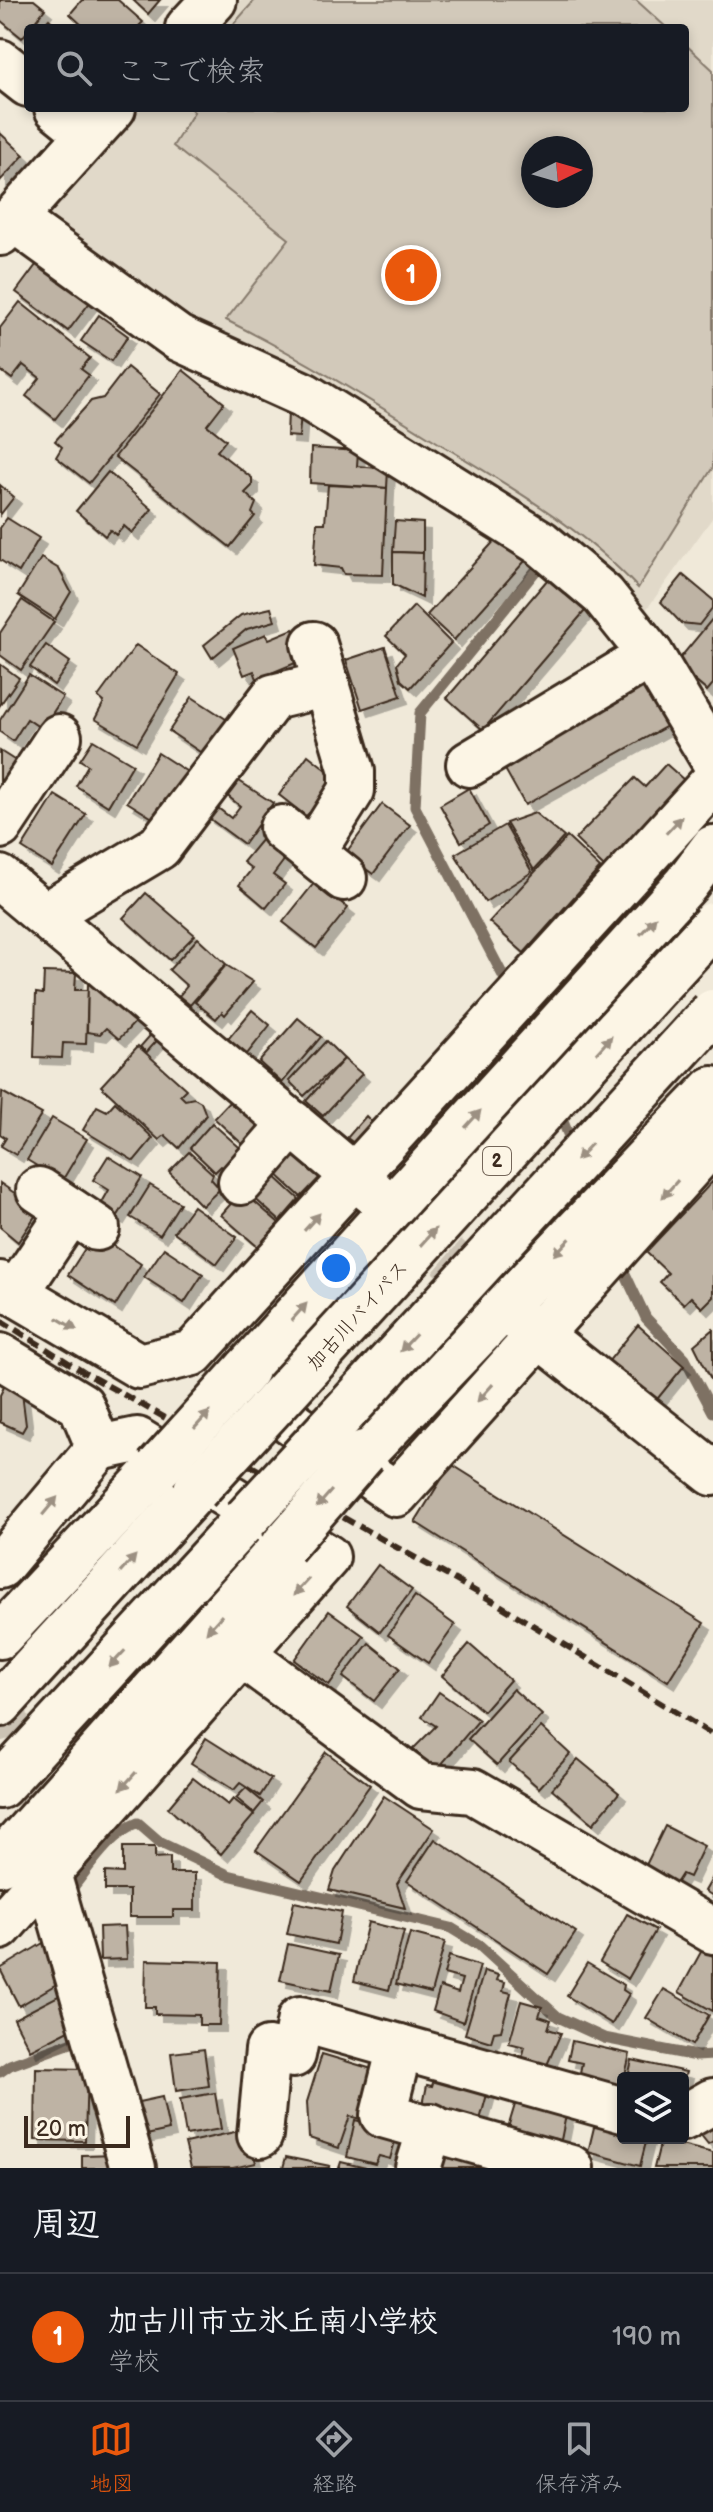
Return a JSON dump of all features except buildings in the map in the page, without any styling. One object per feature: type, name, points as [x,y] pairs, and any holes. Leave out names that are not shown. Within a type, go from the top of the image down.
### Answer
[{"type":"main road","points":[[192,24],[214,0]]},
{"type":"main road","points":[[0,62],[24,81]]},
{"type":"main road","points":[[86,117],[6,226],[178,338],[304,395],[553,553],[603,595],[651,655],[713,759]]},
{"type":"main road","points":[[313,853],[352,790],[348,755],[314,644]]},
{"type":"main road","points":[[469,764],[651,655]]},
{"type":"main road","points":[[45,915],[159,847],[265,706],[327,684]]},
{"type":"main road","points":[[0,826],[59,737]]},
{"type":"main road","points":[[69,1210],[8,1288],[139,1366],[193,1353],[364,1184],[514,998],[713,782]]},
{"type":"main road","points":[[0,1636],[157,1469],[686,884],[713,848]]},
{"type":"main road","points":[[0,878],[364,1184]]},
{"type":"main road","name":"加古川バイパス","points":[[0,1704],[713,925]]},
{"type":"main road","points":[[0,1786],[713,1012]]},
{"type":"main road","points":[[0,1863],[364,1453],[713,1089]]},
{"type":"main road","points":[[241,1182],[292,1123]]},
{"type":"main road","points":[[193,1353],[396,1494],[526,1326],[614,1250],[713,1141]]},
{"type":"main road","points":[[526,1326],[713,1473]]},
{"type":"main road","points":[[0,1356],[81,1405],[99,1448]]},
{"type":"main road","points":[[0,1566],[99,1448],[137,1440],[327,1557],[241,1654],[43,1856],[0,1927]]},
{"type":"main road","points":[[241,1654],[421,1786],[473,1791],[713,1931]]},
{"type":"main road","points":[[43,1856],[133,2168]]},
{"type":"main road","points":[[260,2135],[268,2050],[293,2055],[300,2019],[346,2013],[400,2047],[617,2108]]},
{"type":"main road","points":[[400,2047],[383,2115],[431,2126],[571,2168]]},
{"type":"main road","points":[[689,2115],[713,2101]]},
{"type":"main road","points":[[418,2168],[431,2126]]},
{"type":"shaded area","points":[[239,0],[713,0],[713,517],[644,613],[590,554],[532,515],[169,316],[43,215],[137,112],[689,112],[689,24],[218,24]]},
{"type":"shaded area","points":[[255,0],[636,0],[663,24],[234,24]]},
{"type":"shaded area","points":[[689,48],[713,70],[713,467],[638,588],[592,545],[517,491],[333,378],[226,320],[289,239],[173,146],[194,112],[689,112]]},
{"type":"waterway","points":[[510,989],[415,807],[420,713],[546,558]]},
{"type":"waterway","points":[[558,1109],[574,1149]]},
{"type":"waterway","points":[[619,1261],[646,1318],[685,1359],[713,1412]]},
{"type":"waterway","points":[[73,1896],[70,1891],[100,1852],[118,1835],[138,1823],[161,1843],[228,1875],[451,1928],[479,1945],[558,2017],[604,2038],[696,2056],[713,2055]]},
{"type":"waterway","points":[[0,2072],[10,2065],[79,2040],[85,2033]]},
{"type":"tunnel","points":[[397,1213],[499,1301]]},
{"type":"tunnel","points":[[0,1696],[39,1839]]},
{"type":"railway","points":[[0,1320],[85,1373],[498,1604],[713,1735]]},
{"type":"place","name":"加古川市立氷丘南小学校","points":[[411,275]]}]
